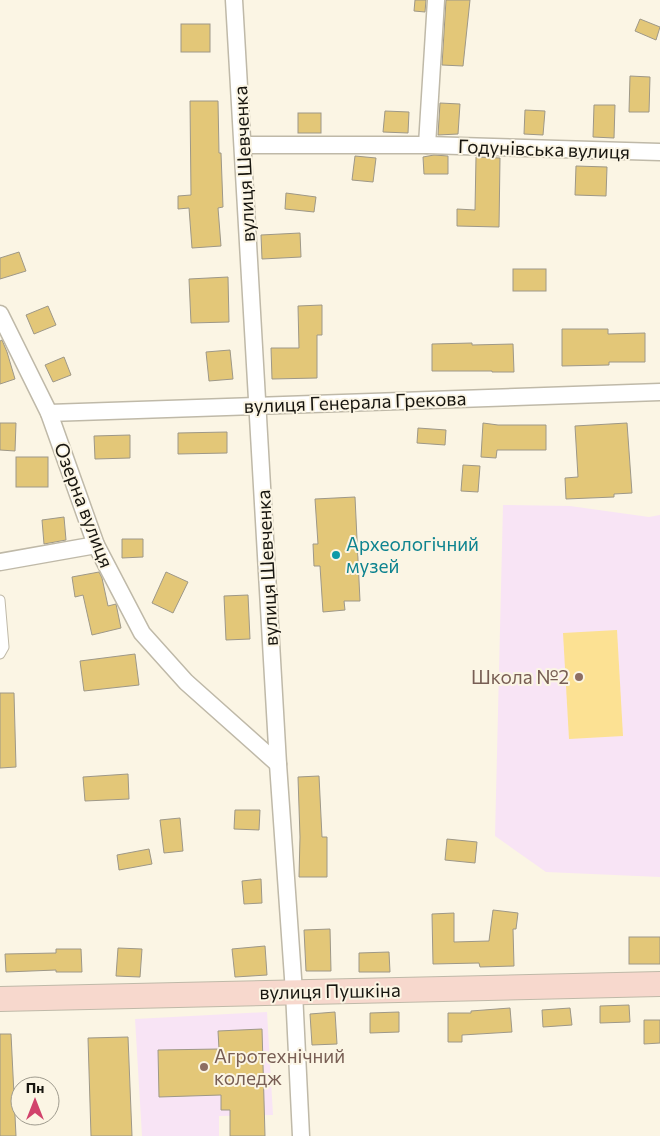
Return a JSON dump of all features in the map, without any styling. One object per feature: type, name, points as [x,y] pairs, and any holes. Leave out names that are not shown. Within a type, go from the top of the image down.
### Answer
[{"type":"street","name":"вулиця Шевченка","points":[[234,0],[301,1136]]},
{"type":"street","points":[[427,145],[436,0]]},
{"type":"street","name":"Годунівська вулиця","points":[[243,145],[427,145],[660,152]]},
{"type":"street","name":"Озерна вулиця","points":[[0,314],[49,413],[96,546],[142,633],[186,682],[278,764]]},
{"type":"street","name":"вулиця Генерала Грекова","points":[[49,413],[660,392]]},
{"type":"street","points":[[0,562],[96,546]]},
{"type":"street","name":"вулиця Пушкіна","points":[[0,999],[660,984]]},
{"type":"lane","points":[[0,600],[4,647],[0,654]]},
{"type":"shaded area","name":"Школа №2","points":[[503,505],[570,506],[649,517],[660,515],[660,877],[546,872],[495,836]]},
{"type":"shaded area","points":[[617,630],[623,736],[569,739],[563,633]]},
{"type":"shaded area","name":"Агротехнічний коледж","points":[[267,1012],[273,1115],[219,1116],[219,1136],[142,1136],[135,1019]]},
{"type":"building","points":[[415,0],[426,0],[425,12],[414,11]]},
{"type":"building","points":[[446,0],[470,0],[463,66],[442,65]]},
{"type":"building","points":[[640,19],[660,27],[656,40],[635,31]]},
{"type":"building","points":[[181,24],[210,24],[210,52],[181,52]]},
{"type":"building","points":[[630,76],[650,77],[649,112],[629,112]]},
{"type":"building","points":[[190,101],[218,101],[223,207],[218,208],[221,246],[192,248],[189,208],[178,209],[178,196],[191,195]]},
{"type":"building","points":[[440,103],[460,104],[458,134],[438,135]]},
{"type":"building","points":[[594,105],[615,105],[614,138],[593,137]]},
{"type":"building","points":[[525,110],[545,111],[543,135],[524,134]]},
{"type":"building","points":[[385,111],[409,112],[408,133],[383,132]]},
{"type":"building","points":[[298,113],[321,113],[321,133],[298,133]]},
{"type":"building","points":[[434,155],[448,156],[448,174],[424,174],[423,157]]},
{"type":"building","points":[[355,156],[376,158],[373,182],[352,180]]},
{"type":"building","points":[[476,157],[500,158],[499,227],[457,226],[457,209],[475,210]]},
{"type":"building","points":[[576,166],[607,167],[606,196],[575,195]]},
{"type":"building","points":[[286,193],[316,197],[314,212],[285,209]]},
{"type":"building","points":[[300,233],[301,257],[262,259],[261,235]]},
{"type":"building","points":[[19,252],[26,271],[0,279],[0,258]]},
{"type":"building","points":[[513,269],[546,269],[546,291],[513,291]]},
{"type":"building","points":[[228,277],[229,322],[191,323],[189,279]]},
{"type":"building","points":[[322,305],[322,335],[317,335],[317,378],[272,379],[271,348],[299,348],[298,306]]},
{"type":"building","points":[[48,306],[56,325],[34,334],[26,315]]},
{"type":"building","points":[[562,329],[608,329],[608,334],[645,333],[645,362],[609,362],[609,365],[562,366]]},
{"type":"building","points":[[2,340],[15,379],[0,384],[0,341]]},
{"type":"building","points":[[472,343],[472,345],[513,344],[514,372],[432,371],[432,344]]},
{"type":"building","points":[[230,350],[233,379],[209,381],[206,352]]},
{"type":"building","points":[[64,357],[71,375],[53,382],[45,365]]},
{"type":"building","points":[[0,423],[16,423],[15,451],[0,450]]},
{"type":"building","points":[[483,423],[498,425],[546,425],[546,450],[497,450],[496,458],[481,457]]},
{"type":"building","points":[[627,423],[632,493],[614,494],[614,497],[566,499],[565,478],[578,477],[575,426]]},
{"type":"building","points":[[418,428],[446,430],[445,445],[417,443]]},
{"type":"building","points":[[227,432],[227,453],[178,454],[178,433]]},
{"type":"building","points":[[130,435],[130,458],[95,459],[94,436]]},
{"type":"building","points":[[16,457],[48,457],[48,487],[16,487]]},
{"type":"building","points":[[463,465],[480,466],[478,492],[461,491]]},
{"type":"building","name":"Археологічний музей","points":[[355,497],[360,601],[344,601],[345,610],[323,612],[320,566],[314,566],[313,544],[318,544],[315,499]]},
{"type":"building","points":[[64,517],[66,540],[44,544],[42,520]]},
{"type":"building","points":[[122,539],[143,539],[143,557],[122,558]]},
{"type":"building","points":[[99,572],[108,606],[116,604],[121,628],[92,635],[83,595],[75,597],[72,577]]},
{"type":"building","points":[[166,572],[188,582],[173,613],[152,603]]},
{"type":"building","points":[[248,595],[250,639],[226,640],[224,596]]},
{"type":"building","points":[[135,654],[139,685],[84,691],[80,661]]},
{"type":"building","points":[[0,693],[14,693],[16,767],[0,768]]},
{"type":"building","points":[[128,774],[129,799],[85,801],[83,777]]},
{"type":"building","points":[[319,776],[322,837],[327,837],[327,877],[299,877],[298,777]]},
{"type":"building","points":[[235,810],[260,810],[259,830],[234,829]]},
{"type":"building","points":[[180,818],[183,851],[164,853],[160,820]]},
{"type":"building","points":[[447,839],[477,842],[475,863],[445,860]]},
{"type":"building","points":[[149,849],[152,864],[119,870],[117,855]]},
{"type":"building","points":[[261,879],[262,903],[244,904],[242,881]]},
{"type":"building","points":[[493,910],[518,913],[516,929],[513,929],[514,966],[480,967],[479,963],[433,964],[432,914],[454,913],[454,942],[489,941]]},
{"type":"building","points":[[330,929],[331,971],[306,971],[304,930]]},
{"type":"building","points":[[629,937],[660,937],[660,964],[629,964]]},
{"type":"building","points":[[265,946],[267,975],[235,977],[232,949]]},
{"type":"building","points":[[118,948],[142,949],[140,977],[116,976]]},
{"type":"building","points":[[56,949],[81,949],[82,972],[56,972],[56,970],[6,972],[5,954],[56,953]]},
{"type":"building","points":[[389,952],[390,972],[359,972],[359,953]]},
{"type":"building","points":[[629,1005],[630,1022],[600,1023],[600,1006]]},
{"type":"building","points":[[510,1008],[512,1032],[462,1035],[462,1042],[448,1042],[448,1013],[471,1013],[471,1011]]},
{"type":"building","points":[[570,1008],[572,1025],[543,1027],[542,1010]]},
{"type":"building","points":[[335,1012],[337,1044],[312,1045],[310,1014]]},
{"type":"building","points":[[399,1012],[399,1032],[370,1033],[370,1013]]},
{"type":"building","points":[[644,1020],[660,1020],[660,1043],[644,1044]]},
{"type":"building","points":[[262,1029],[265,1136],[230,1136],[230,1110],[221,1110],[221,1095],[159,1097],[158,1050],[219,1049],[218,1031]]},
{"type":"building","points":[[0,1034],[11,1034],[13,1076],[10,1076],[10,1126],[16,1126],[16,1136],[0,1136]]},
{"type":"building","points":[[128,1037],[132,1136],[91,1136],[88,1038]]},
{"type":"place","name":"Археологічний музей","points":[[336,555]]},
{"type":"place","name":"Школа №2","points":[[579,677]]},
{"type":"place","name":"Агротехнічний коледж","points":[[204,1067]]}]
